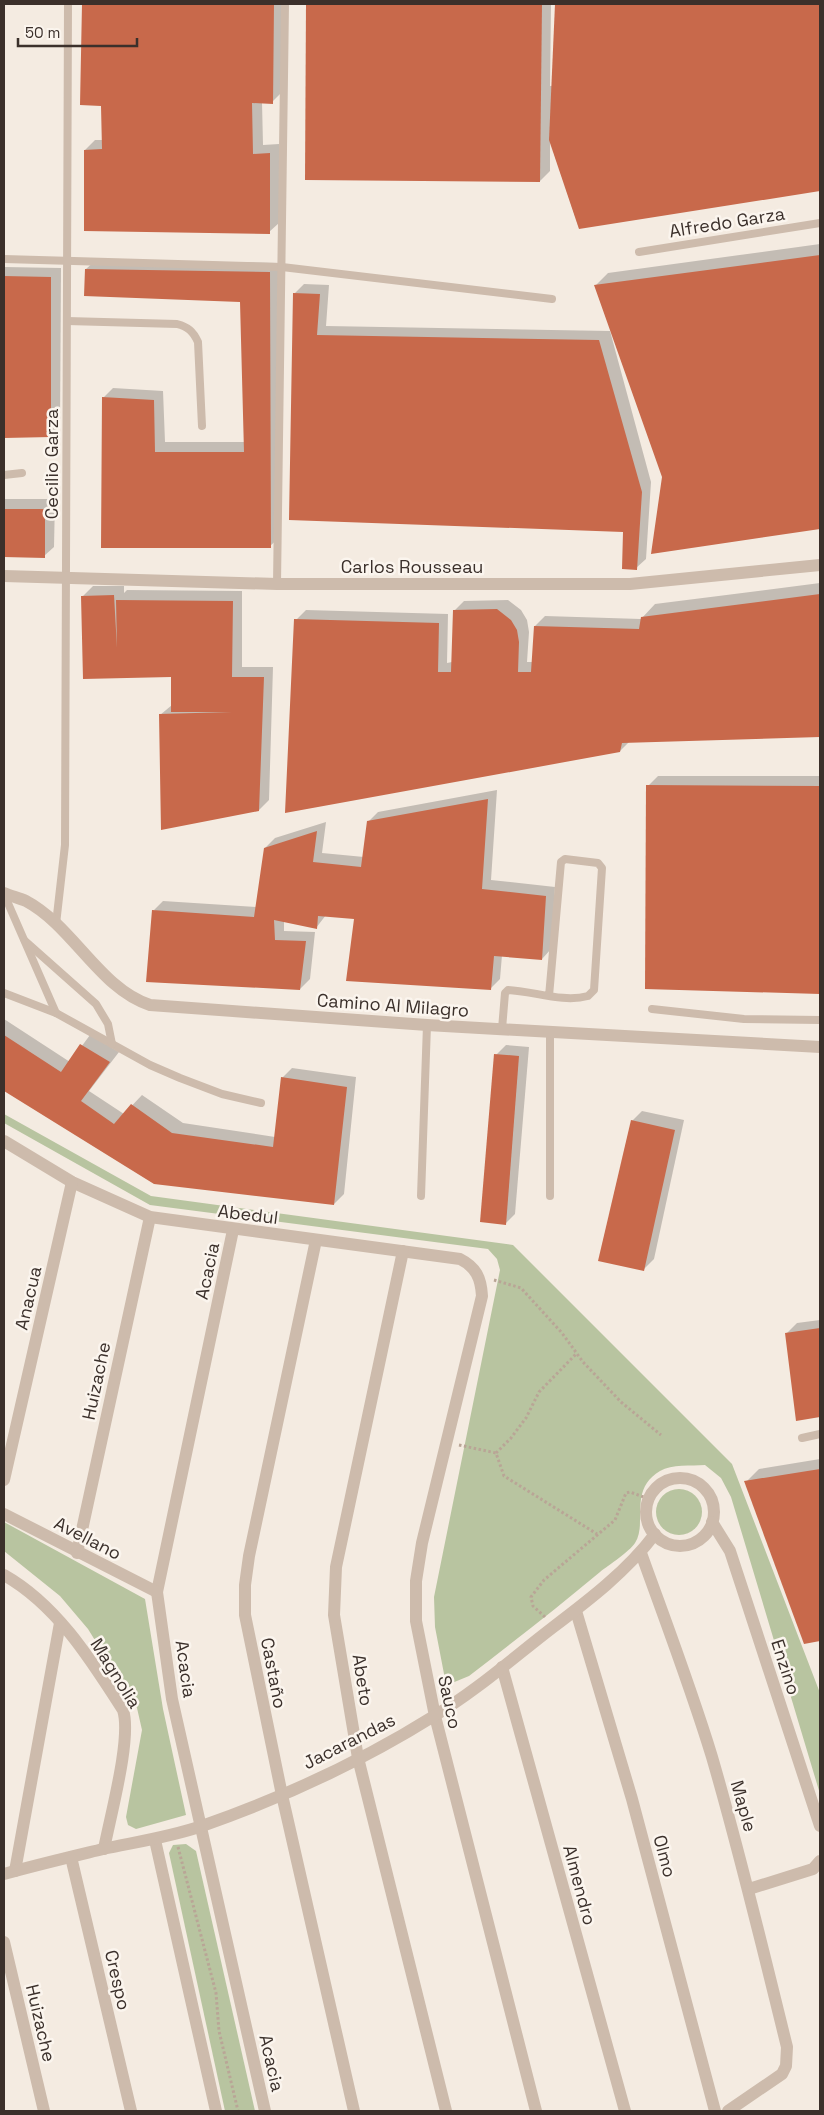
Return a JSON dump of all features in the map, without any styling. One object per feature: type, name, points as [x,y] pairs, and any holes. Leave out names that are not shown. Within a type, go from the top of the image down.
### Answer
[{"type":"street","name":"Carlos Rousseau","points":[[4,576],[277,584],[630,584],[820,565]]},
{"type":"street","name":"Camino Al Milagro","points":[[4,894],[26,901],[56,924],[122,991],[135,1000],[150,1005],[427,1025],[820,1047]]},
{"type":"street","name":"Abedul","points":[[4,1140],[72,1182],[150,1217],[233,1230],[460,1259],[470,1264],[479,1275]]},
{"type":"street","name":"Anacua","points":[[4,1480],[72,1182]]},
{"type":"street","name":"Huizache","points":[[77,1553],[150,1217]]},
{"type":"street","name":"Acacia","points":[[233,1230],[157,1592],[172,1699],[265,2111]]},
{"type":"street","name":"Castaño","points":[[316,1240],[249,1556],[245,1585],[246,1614],[250,1646],[282,1795],[354,2111]]},
{"type":"street","name":"Abeto","points":[[403,1251],[336,1566],[334,1615],[358,1758],[446,2111]]},
{"type":"street","name":"Sauco","points":[[479,1275],[482,1296],[448,1443],[422,1543],[416,1581],[416,1621],[435,1716],[536,2111]]},
{"type":"street","points":[[681,1478],[694,1481],[709,1495],[714,1508],[712,1522],[703,1537],[687,1545],[670,1544],[655,1534],[647,1514],[649,1500],[656,1489],[667,1481],[681,1478]]},
{"type":"street","name":"Avellano","points":[[4,1514],[77,1553],[157,1592]]},
{"type":"street","name":"Enzino","points":[[712,1522],[730,1551],[820,1826]]},
{"type":"street","name":"Jacarandas","points":[[10,1873],[104,1849],[155,1840],[201,1826],[282,1795],[358,1758],[435,1716],[576,1612],[641,1553],[655,1534]]},
{"type":"street","name":"Maple","points":[[641,1553],[680,1659],[712,1756],[749,1889],[787,2047],[786,2066],[782,2074],[728,2111]]},
{"type":"street","name":"Magnolia","points":[[4,1575],[40,1601],[87,1653],[123,1710],[126,1720],[126,1739],[104,1849]]},
{"type":"street","name":"Olmo","points":[[576,1612],[632,1799],[715,2111]]},
{"type":"street","points":[[10,1873],[60,1623]]},
{"type":"street","name":"Almendro","points":[[502,1667],[625,2111]]},
{"type":"street","points":[[155,1840],[216,2111]]},
{"type":"street","name":"Crespo","points":[[71,1857],[131,2111]]},
{"type":"street","points":[[749,1889],[813,1869],[820,1861]]},
{"type":"street","name":"Huizache","points":[[4,1942],[44,2111]]},
{"type":"lane","name":"Cecilio Garza","points":[[56,924],[65,844],[68,4]]},
{"type":"lane","points":[[277,584],[285,4]]},
{"type":"lane","name":"Alfredo Garza","points":[[639,252],[820,223]]},
{"type":"lane","points":[[4,259],[282,267],[552,299]]},
{"type":"lane","points":[[67,321],[177,324],[187,327],[198,342],[202,426]]},
{"type":"lane","points":[[4,475],[22,473]]},
{"type":"lane","points":[[502,1029],[505,992],[508,990],[549,996],[583,998],[594,990],[602,868],[598,863],[565,859],[561,862],[549,996]]},
{"type":"lane","points":[[4,894],[56,1013]]},
{"type":"lane","points":[[24,940],[96,1004],[108,1024],[112,1044]]},
{"type":"lane","points":[[4,993],[56,1013],[180,1078],[222,1094],[261,1103]]},
{"type":"lane","points":[[652,1009],[744,1019],[820,1020]]},
{"type":"lane","points":[[421,1196],[427,1025]]},
{"type":"lane","points":[[550,1032],[550,1196]]},
{"type":"lane","points":[[802,1438],[820,1434]]},
{"type":"path","points":[[479,1275],[521,1288],[621,1402],[661,1435]]},
{"type":"path","points":[[496,1453],[511,1438],[526,1418],[539,1392],[577,1353]]},
{"type":"path","points":[[448,1443],[496,1453]]},
{"type":"path","points":[[496,1453],[504,1476],[597,1534]]},
{"type":"path","points":[[554,1627],[533,1606],[531,1597],[544,1580],[615,1520],[626,1493],[630,1492],[649,1500]]},
{"type":"path","points":[[175,1834],[216,1993],[219,2031],[238,2111]]},
{"type":"green space","points":[[4,1114],[151,1196],[513,1245],[732,1464],[820,1693],[820,1794],[731,1497],[721,1478],[705,1465],[670,1467],[660,1471],[650,1479],[644,1487],[641,1497],[638,1535],[635,1543],[628,1550],[469,1676],[452,1683],[445,1679],[435,1627],[434,1597],[500,1270],[497,1259],[488,1249],[150,1205],[4,1123]]},
{"type":"green space","points":[[674,1489],[684,1489],[696,1495],[701,1503],[701,1521],[696,1529],[688,1534],[674,1535],[666,1532],[659,1525],[656,1517],[656,1507],[659,1499],[666,1492]]},
{"type":"green space","points":[[4,1522],[145,1599],[163,1709],[186,1815],[136,1829],[128,1825],[126,1817],[142,1730],[137,1708],[88,1629],[60,1596],[4,1551]]},
{"type":"green space","points":[[186,1844],[196,1851],[255,2111],[225,2111],[169,1853],[173,1845]]},
{"type":"building","points":[[82,4],[274,4],[273,104],[252,103],[253,154],[270,153],[270,234],[84,231],[84,150],[102,149],[101,106],[80,105]]},
{"type":"building","points":[[306,4],[542,4],[540,182],[305,180]]},
{"type":"building","points":[[555,4],[820,4],[820,191],[579,229],[549,140]]},
{"type":"building","points":[[820,255],[820,529],[651,554],[662,477],[594,285]]},
{"type":"building","points":[[85,269],[270,272],[271,548],[101,548],[102,397],[154,400],[155,452],[244,452],[240,302],[84,296]]},
{"type":"building","points":[[4,276],[51,277],[51,437],[4,438]]},
{"type":"building","points":[[293,293],[320,294],[317,335],[599,340],[642,492],[637,570],[622,569],[623,532],[289,520]]},
{"type":"building","points":[[4,509],[45,509],[45,558],[4,557]]},
{"type":"building","points":[[820,594],[820,737],[622,743],[620,752],[285,813],[294,619],[439,623],[438,672],[451,672],[453,610],[497,609],[511,620],[517,630],[519,642],[518,672],[531,672],[534,626],[639,629],[641,617]]},
{"type":"building","points":[[114,595],[117,648],[116,600],[233,601],[232,677],[264,677],[259,811],[161,830],[159,714],[232,712],[171,712],[171,677],[83,679],[81,596]]},
{"type":"building","points":[[646,785],[820,786],[820,994],[645,989]]},
{"type":"building","points":[[488,799],[482,889],[546,896],[542,960],[494,956],[491,990],[346,981],[354,919],[318,916],[317,929],[274,920],[275,940],[306,941],[300,990],[146,982],[152,910],[254,917],[264,848],[317,831],[313,862],[361,867],[367,821]]},
{"type":"building","points":[[4,1035],[61,1072],[80,1044],[110,1062],[81,1101],[114,1124],[131,1104],[172,1133],[273,1147],[281,1077],[347,1087],[334,1205],[154,1184],[4,1091]]},
{"type":"building","points":[[494,1054],[519,1056],[506,1225],[480,1222]]},
{"type":"building","points":[[631,1120],[675,1130],[644,1271],[598,1261]]},
{"type":"building","points":[[820,1328],[820,1417],[796,1421],[785,1333]]},
{"type":"building","points":[[820,1469],[820,1641],[804,1644],[744,1481]]}]
